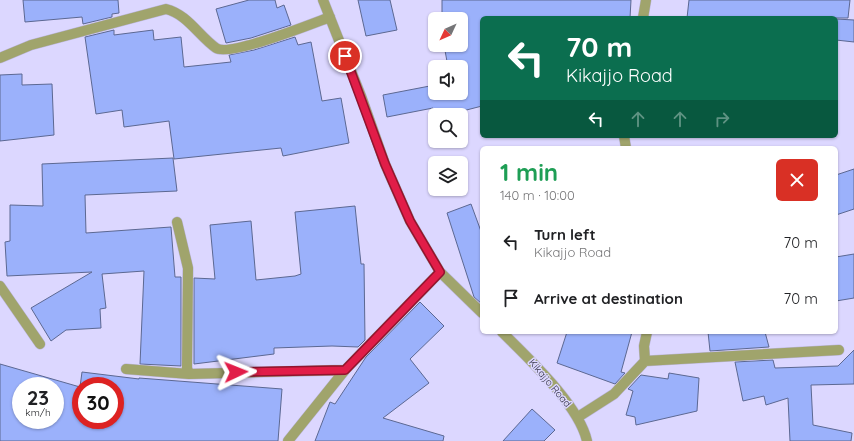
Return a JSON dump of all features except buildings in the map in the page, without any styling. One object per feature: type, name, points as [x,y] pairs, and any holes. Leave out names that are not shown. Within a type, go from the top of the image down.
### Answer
[{"type":"street","points":[[323,0],[361,96],[385,164],[407,214],[440,272],[480,311]]},
{"type":"street","points":[[643,16],[646,0]]},
{"type":"street","points":[[0,58],[31,45],[166,9],[178,14],[218,49],[230,50],[246,46],[330,17]]},
{"type":"street","points":[[178,222],[188,268],[187,368],[189,374]]},
{"type":"street","points":[[288,441],[345,370],[440,272]]},
{"type":"street","points":[[0,286],[40,344]]},
{"type":"street","name":"Kikajjo Road","points":[[504,334],[535,365],[578,417],[587,441]]},
{"type":"street","points":[[645,361],[644,346],[647,334]]},
{"type":"street","points":[[578,417],[614,394],[645,361],[839,350]]},
{"type":"street","points":[[126,369],[189,374],[345,370]]},
{"type":"route","points":[[236,372],[345,370],[440,272],[410,221],[385,164],[345,56]]}]
